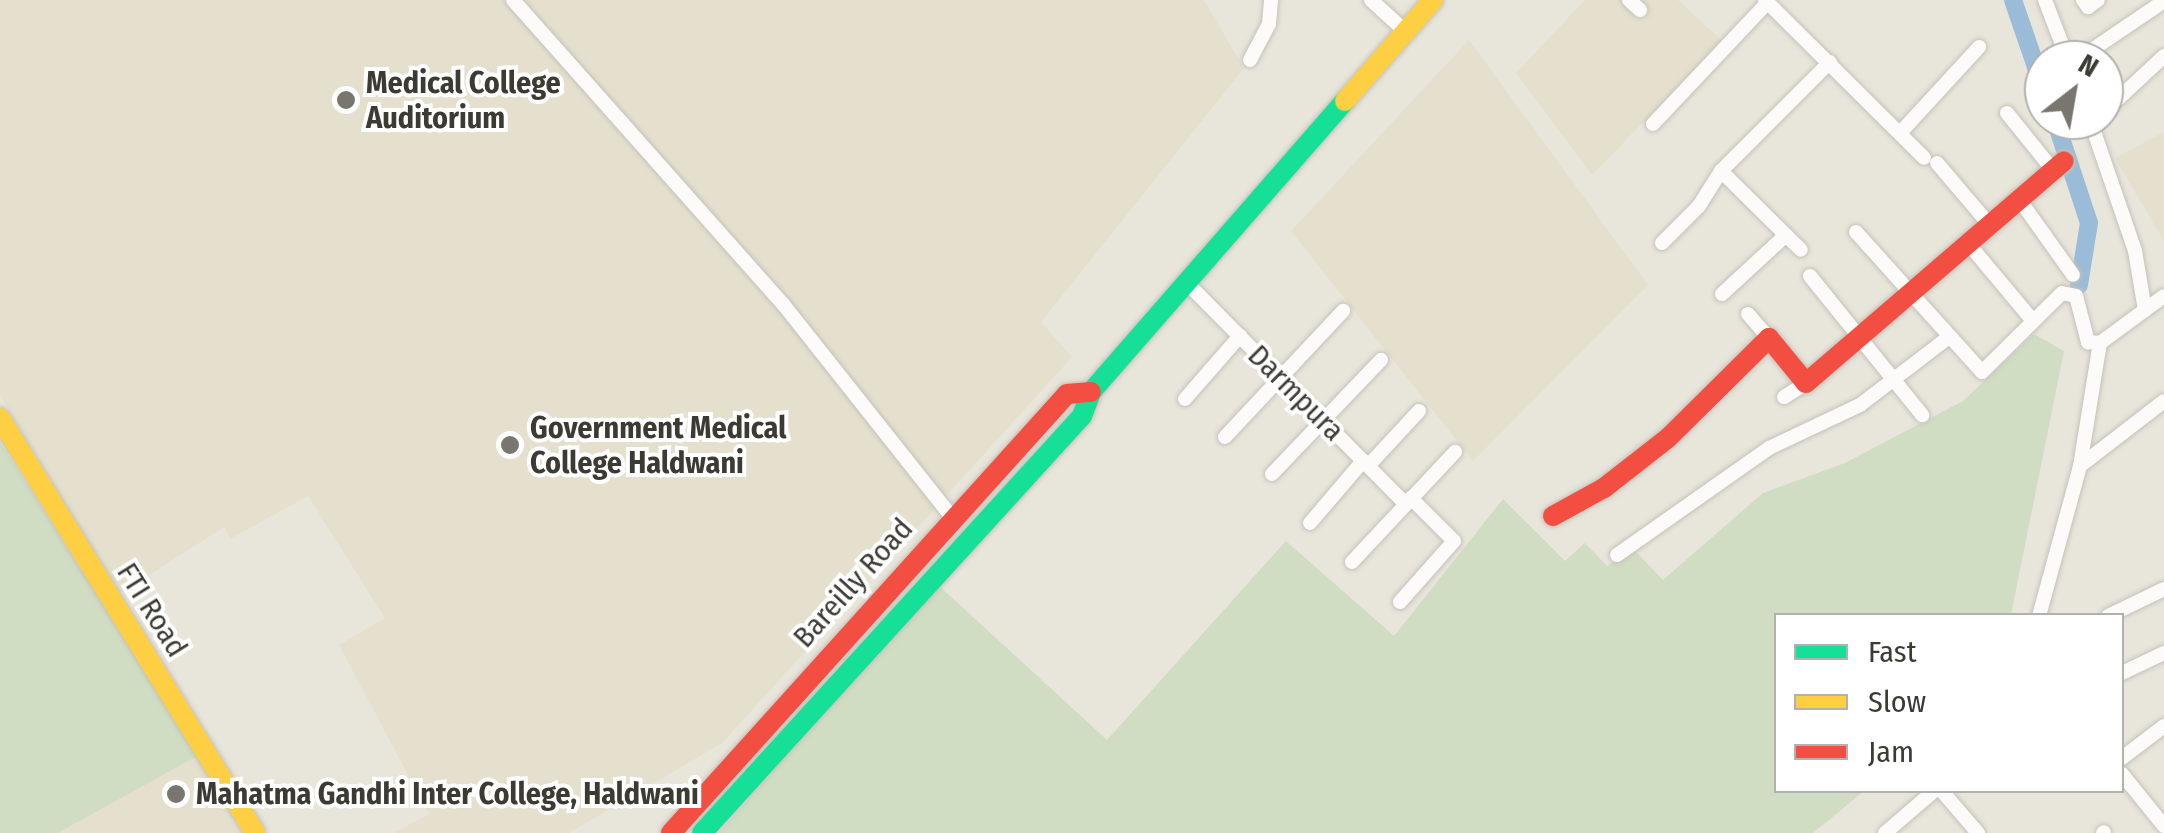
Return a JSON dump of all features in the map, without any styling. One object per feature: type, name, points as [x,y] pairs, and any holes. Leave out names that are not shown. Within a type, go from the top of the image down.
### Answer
[{"type":"main road","name":"Bareilly Road","points":[[702,833],[970,534],[1082,416],[1091,392],[1433,0]]},
{"type":"main road","points":[[1552,516],[1604,488],[1668,438],[1769,338],[1806,384],[2059,166]]},
{"type":"main road","name":"Bareilly Road","points":[[672,833],[1066,394],[1091,392]]},
{"type":"main road","name":"FTI Road","points":[[0,418],[255,833]]},
{"type":"main road","points":[[952,517],[970,534]]},
{"type":"street","points":[[513,0],[783,304],[952,517]]},
{"type":"street","points":[[1250,60],[1274,11],[1271,0]]},
{"type":"street","points":[[1371,0],[1405,31]]},
{"type":"street","points":[[2044,0],[2060,40]]},
{"type":"street","points":[[2083,0],[2088,8],[2098,0]]},
{"type":"street","points":[[2133,0],[2143,16]]},
{"type":"street","points":[[1654,124],[1766,1],[1930,160],[1989,224]]},
{"type":"street","points":[[2106,40],[2164,1]]},
{"type":"street","points":[[1900,134],[1979,47]]},
{"type":"street","points":[[2124,93],[2164,56]]},
{"type":"street","points":[[1662,244],[1699,206],[1721,171],[1830,62]]},
{"type":"street","points":[[2007,113],[2059,166]]},
{"type":"street","points":[[2097,140],[2135,251],[2145,310]]},
{"type":"street","points":[[1721,171],[1801,250]]},
{"type":"street","points":[[2019,199],[2073,275]]},
{"type":"street","points":[[1856,232],[1982,372],[2062,293],[2076,296],[2088,342],[2100,343],[2164,296]]},
{"type":"street","points":[[1722,294],[1786,235]]},
{"type":"street","points":[[1967,242],[2033,321]]},
{"type":"street","points":[[1810,276],[1922,416]]},
{"type":"street","name":"Darmpura","points":[[1187,283],[1366,464],[1454,541],[1400,602]]},
{"type":"street","points":[[1224,437],[1344,310]]},
{"type":"street","points":[[1748,314],[1769,338]]},
{"type":"street","points":[[1185,399],[1240,336]]},
{"type":"street","points":[[1617,556],[1769,448],[1860,405],[1949,337]]},
{"type":"street","points":[[2040,613],[2080,466],[2100,343]]},
{"type":"street","points":[[1272,474],[1380,360]]},
{"type":"street","points":[[1784,397],[1806,384]]},
{"type":"street","points":[[2080,466],[2164,402]]},
{"type":"street","points":[[1310,523],[1419,412]]},
{"type":"street","points":[[1352,562],[1455,452]]},
{"type":"street","points":[[2114,613],[2164,589]]},
{"type":"street","points":[[2124,673],[2164,653]]},
{"type":"street","points":[[2124,756],[2164,726]]},
{"type":"street","points":[[2124,776],[2164,826]]},
{"type":"street","points":[[1884,833],[1934,793]]},
{"type":"street","points":[[1941,793],[1978,833]]},
{"type":"shaded area","name":"Government Medical College Haldwani","points":[[0,0],[1204,0],[1244,68],[1041,322],[1072,357],[722,743],[569,833],[394,833],[429,814],[339,645],[385,618],[308,496],[230,539],[224,527],[119,594],[0,395]]},
{"type":"shaded area","points":[[1585,0],[1678,0],[1722,41],[1592,175],[1516,73]]},
{"type":"shaded area","points":[[1469,40],[1648,285],[1473,461],[1291,231]]},
{"type":"shaded area","points":[[2164,132],[2164,241],[2115,158]]},
{"type":"shaded area","name":"Mahatma Gandhi Inter College, Haldwani","points":[[199,755],[247,833],[58,833]]},
{"type":"green space","points":[[2034,334],[2064,351],[2011,613],[1774,613],[1774,793],[1862,793],[1813,833],[719,833],[937,584],[1107,740],[1286,541],[1394,636],[1503,499],[1565,561],[1585,543],[1607,566],[1634,550],[1663,580],[1763,493],[1845,463],[1963,401]]},
{"type":"green space","points":[[0,442],[199,755],[58,833],[0,833]]},
{"type":"waterway","points":[[2013,0],[2027,40]]},
{"type":"waterway","points":[[2062,140],[2089,223],[2079,285]]},
{"type":"traffic: fast","points":[[702,833],[1082,416],[1091,392],[1345,101]]},
{"type":"traffic: slow","points":[[1345,101],[1433,0]]},
{"type":"traffic: slow","points":[[0,418],[255,833]]},
{"type":"traffic: jam","points":[[1553,516],[1604,488],[1668,438],[1769,338],[1806,383],[2064,161]]},
{"type":"traffic: jam","points":[[671,833],[1067,394],[1091,392]]},
{"type":"place","name":"Medical College Auditorium","points":[[346,100]]},
{"type":"place","name":"Government Medical College Haldwani","points":[[510,445]]},
{"type":"place","name":"Mahatma Gandhi Inter College, Haldwani","points":[[176,794]]}]
